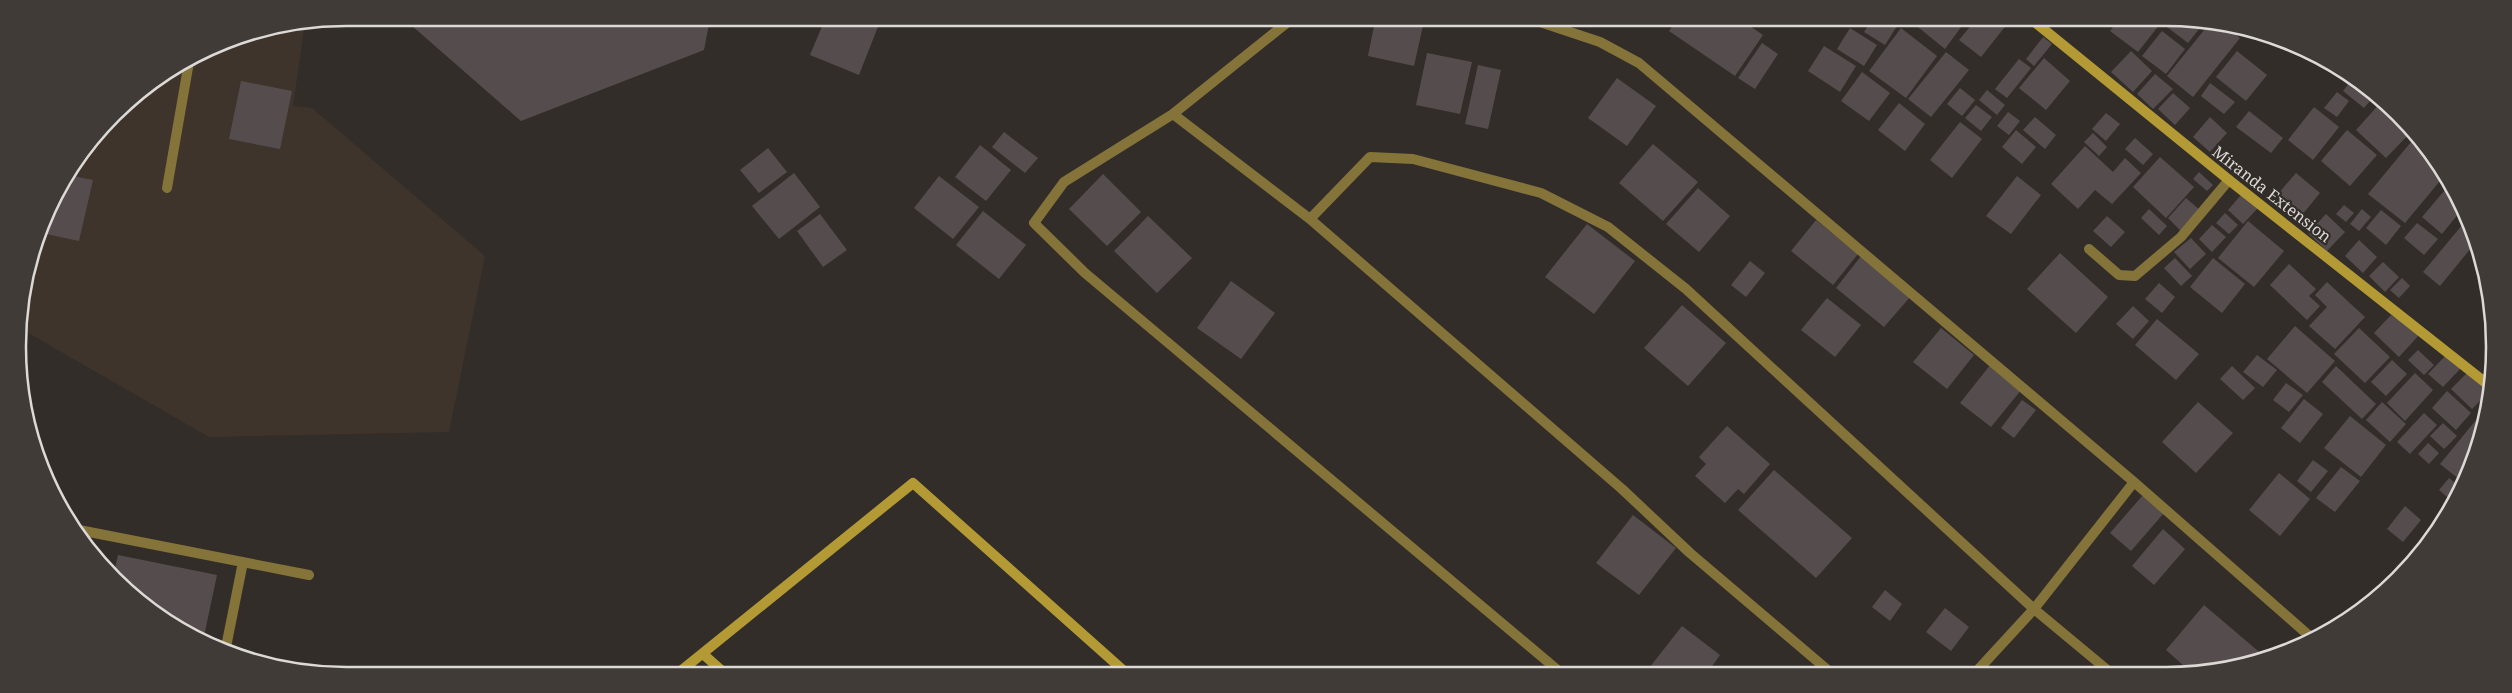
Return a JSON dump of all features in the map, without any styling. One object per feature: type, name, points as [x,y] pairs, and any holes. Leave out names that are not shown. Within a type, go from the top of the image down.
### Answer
[{"type":"street","points":[[1282,26],[1173,114],[1064,182],[1034,223],[1085,273],[1554,667]]},
{"type":"street","points":[[1550,26],[1600,42],[1639,63],[2134,482],[2307,634]]},
{"type":"street","name":"Miranda Extension","points":[[2040,26],[2229,180],[2484,381]]},
{"type":"street","points":[[167,188],[188,68]]},
{"type":"street","points":[[1173,114],[1310,219],[1824,667]]},
{"type":"street","points":[[1310,219],[1370,157],[1413,159],[1541,194],[1608,227],[1686,289],[2034,609],[2105,667]]},
{"type":"street","points":[[2089,249],[2119,275],[2135,276],[2181,237],[2229,180]]},
{"type":"street","points":[[1981,667],[2034,609],[2134,482]]},
{"type":"street","points":[[686,667],[913,483],[1120,667]]},
{"type":"street","points":[[85,531],[309,574]]},
{"type":"street","points":[[228,643],[243,562]]},
{"type":"street","points":[[703,654],[718,667]]},
{"type":"shaded area","points":[[304,29],[293,106],[312,108],[485,256],[449,432],[209,437],[27,332],[32,284],[43,244],[69,186],[92,152],[120,120],[152,92],[186,69],[205,59],[244,43],[284,32]]},
{"type":"building","points":[[412,26],[709,26],[704,50],[521,121]]},
{"type":"building","points":[[822,26],[878,26],[859,75],[810,55]]},
{"type":"building","points":[[1374,26],[1423,26],[1414,66],[1368,56]]},
{"type":"building","points":[[1672,26],[1750,26],[1763,35],[1735,76],[1669,31]]},
{"type":"building","points":[[1868,26],[1897,26],[1885,45],[1864,32]]},
{"type":"building","points":[[1917,26],[1962,26],[1945,49]]},
{"type":"building","points":[[1971,26],[2006,26],[1981,57],[1959,40]]},
{"type":"building","points":[[2114,26],[2158,26],[2138,52],[2110,31]]},
{"type":"building","points":[[2168,26],[2200,28],[2188,43]]},
{"type":"building","points":[[1850,28],[1877,45],[1864,66],[1837,49]]},
{"type":"building","points":[[1901,28],[1937,56],[1906,98],[1869,71]]},
{"type":"building","points":[[2205,29],[2234,34],[2240,38],[2193,97],[2167,76]]},
{"type":"building","points":[[2162,31],[2185,49],[2166,74],[2142,56]]},
{"type":"building","points":[[2043,37],[2052,44],[2034,66],[2026,59]]},
{"type":"building","points":[[1762,43],[1778,54],[1755,89],[1738,78]]},
{"type":"building","points":[[1824,46],[1856,66],[1840,92],[1808,71]]},
{"type":"building","points":[[2131,51],[2152,71],[2133,92],[2111,72]]},
{"type":"building","points":[[2237,51],[2267,75],[2246,101],[2216,77]]},
{"type":"building","points":[[1946,52],[1969,70],[1931,117],[1908,99]]},
{"type":"building","points":[[1427,53],[1472,62],[1460,114],[1416,105]]},
{"type":"building","points":[[2044,58],[2070,81],[2046,110],[2019,88]]},
{"type":"building","points":[[2019,59],[2031,68],[2007,98],[1995,89]]},
{"type":"building","points":[[1478,65],[1501,70],[1488,129],[1465,124]]},
{"type":"building","points":[[1862,72],[1890,93],[1869,121],[1841,101]]},
{"type":"building","points":[[2155,74],[2173,89],[2153,109],[2137,94]]},
{"type":"building","points":[[1617,78],[1656,106],[1627,146],[1588,118]]},
{"type":"building","points":[[241,81],[292,91],[280,149],[229,139]]},
{"type":"building","points":[[2210,83],[2235,102],[2224,114],[2201,96]]},
{"type":"building","points":[[2348,84],[2370,101],[2364,108],[2343,91]]},
{"type":"building","points":[[1960,88],[1975,100],[1962,116],[1947,104]]},
{"type":"building","points":[[1987,90],[2005,105],[1997,115],[1979,100]]},
{"type":"building","points":[[2337,92],[2349,101],[2337,117],[2324,108]]},
{"type":"building","points":[[2173,93],[2190,108],[2175,125],[2158,109]]},
{"type":"building","points":[[1899,103],[1925,124],[1905,151],[1878,130]]},
{"type":"building","points":[[1976,105],[1992,117],[1981,131],[1965,118]]},
{"type":"building","points":[[2377,106],[2407,136],[2386,158],[2356,130]]},
{"type":"building","points":[[2314,107],[2339,127],[2313,160],[2288,140]]},
{"type":"building","points":[[2249,111],[2283,138],[2271,153],[2236,127]]},
{"type":"building","points":[[2008,112],[2020,121],[2009,135],[1997,126]]},
{"type":"building","points":[[2106,113],[2120,124],[2106,141],[2092,129]]},
{"type":"building","points":[[2035,117],[2056,135],[2045,149],[2023,130]]},
{"type":"building","points":[[2210,117],[2227,133],[2210,152],[2193,137]]},
{"type":"building","points":[[1960,122],[1982,139],[1952,178],[1930,160]]},
{"type":"building","points":[[2016,130],[2036,147],[2022,164],[2002,147]]},
{"type":"building","points":[[2347,130],[2377,155],[2350,186],[2321,161]]},
{"type":"building","points":[[1004,132],[1038,158],[1025,173],[992,147]]},
{"type":"building","points":[[2093,133],[2107,147],[2099,156],[2084,142]]},
{"type":"building","points":[[2135,138],[2153,154],[2143,165],[2125,149]]},
{"type":"building","points":[[2411,142],[2440,181],[2405,223],[2368,194]]},
{"type":"building","points":[[1653,144],[1698,182],[1663,221],[1619,183]]},
{"type":"building","points":[[980,145],[1011,170],[986,201],[955,177]]},
{"type":"building","points":[[2085,146],[2113,172],[2125,158],[2141,173],[2112,204],[2095,190],[2078,209],[2051,184]]},
{"type":"building","points":[[768,148],[787,172],[759,193],[740,170]]},
{"type":"building","points":[[2160,157],[2194,187],[2166,218],[2133,187]]},
{"type":"building","points":[[2199,172],[2213,185],[2207,191],[2193,179]]},
{"type":"building","points":[[794,173],[820,207],[779,239],[752,206]]},
{"type":"building","points":[[2296,173],[2320,193],[2302,215],[2277,195]]},
{"type":"building","points":[[1103,174],[1141,212],[1107,246],[1069,209]]},
{"type":"building","points":[[75,176],[93,180],[79,241],[47,234],[59,205]]},
{"type":"building","points":[[939,176],[979,207],[953,239],[914,208]]},
{"type":"building","points":[[2017,176],[2041,195],[2011,234],[1986,216]]},
{"type":"building","points":[[1698,188],[1730,216],[1699,252],[1666,224]]},
{"type":"building","points":[[2445,190],[2457,215],[2442,234],[2422,217]]},
{"type":"building","points":[[2241,195],[2258,208],[2243,224],[2228,210]]},
{"type":"building","points":[[2186,198],[2201,211],[2182,232],[2168,218]]},
{"type":"building","points":[[2344,205],[2354,213],[2346,222],[2336,214]]},
{"type":"building","points":[[2149,209],[2167,226],[2159,235],[2141,218]]},
{"type":"building","points":[[2362,209],[2371,217],[2359,231],[2350,224]]},
{"type":"building","points":[[2381,210],[2401,226],[2386,245],[2366,228]]},
{"type":"building","points":[[983,211],[1026,245],[999,279],[956,245]]},
{"type":"building","points":[[2225,213],[2238,225],[2229,234],[2216,223]]},
{"type":"building","points":[[820,214],[847,250],[823,267],[797,231]]},
{"type":"building","points":[[2326,214],[2345,232],[2327,251],[2308,233]]},
{"type":"building","points":[[1148,216],[1192,258],[1157,293],[1114,251]]},
{"type":"building","points":[[2107,216],[2125,232],[2111,247],[2093,231]]},
{"type":"building","points":[[1816,220],[1858,254],[1833,285],[1791,251]]},
{"type":"building","points":[[2248,221],[2284,251],[2254,287],[2218,258]]},
{"type":"building","points":[[2417,223],[2438,239],[2424,255],[2404,238]]},
{"type":"building","points":[[1587,224],[1635,261],[1594,314],[1545,277]]},
{"type":"building","points":[[2212,225],[2226,237],[2212,252],[2199,239]]},
{"type":"building","points":[[2462,226],[2470,249],[2440,286],[2423,272]]},
{"type":"building","points":[[2191,238],[2206,254],[2190,269],[2174,252]]},
{"type":"building","points":[[2359,240],[2377,257],[2363,273],[2345,256]]},
{"type":"building","points":[[2060,253],[2108,297],[2076,333],[2027,289]]},
{"type":"building","points":[[1861,256],[1911,296],[1884,327],[1836,288]]},
{"type":"building","points":[[2175,258],[2192,276],[2181,286],[2164,268]]},
{"type":"building","points":[[2213,258],[2245,284],[2222,313],[2190,287]]},
{"type":"building","points":[[1750,261],[1765,273],[1746,297],[1731,285]]},
{"type":"building","points":[[2383,262],[2399,277],[2385,292],[2369,276]]},
{"type":"building","points":[[2289,264],[2316,289],[2309,296],[2320,306],[2307,320],[2270,285]]},
{"type":"building","points":[[2402,278],[2410,286],[2399,298],[2390,290]]},
{"type":"building","points":[[1231,281],[1275,313],[1241,359],[1197,328]]},
{"type":"building","points":[[2327,282],[2365,317],[2335,349],[2309,326],[2327,307],[2315,295]]},
{"type":"building","points":[[2159,283],[2175,297],[2162,313],[2145,299]]},
{"type":"building","points":[[1827,298],[1861,325],[1835,357],[1801,330]]},
{"type":"building","points":[[1682,305],[1726,343],[1688,386],[1644,348]]},
{"type":"building","points":[[2133,306],[2149,321],[2133,339],[2116,324]]},
{"type":"building","points":[[2391,315],[2420,334],[2399,357],[2374,333]]},
{"type":"building","points":[[2157,319],[2199,354],[2176,380],[2135,345]]},
{"type":"building","points":[[2295,326],[2335,361],[2307,393],[2267,359]]},
{"type":"building","points":[[1941,328],[1974,355],[1947,389],[1913,362]]},
{"type":"building","points":[[2359,328],[2390,357],[2365,383],[2334,354]]},
{"type":"building","points":[[2418,350],[2434,365],[2424,375],[2408,360]]},
{"type":"building","points":[[2447,354],[2461,368],[2443,387],[2428,374]]},
{"type":"building","points":[[2257,355],[2277,370],[2263,387],[2243,372]]},
{"type":"building","points":[[2392,360],[2407,374],[2386,396],[2371,382]]},
{"type":"building","points":[[1991,364],[2022,389],[1991,427],[1960,403]]},
{"type":"building","points":[[2232,366],[2255,388],[2243,400],[2220,379]]},
{"type":"building","points":[[2336,366],[2376,404],[2362,419],[2322,382]]},
{"type":"building","points":[[2468,372],[2483,386],[2481,400],[2472,409],[2451,389]]},
{"type":"building","points":[[2415,373],[2433,390],[2405,421],[2387,403]]},
{"type":"building","points":[[2286,383],[2303,395],[2289,412],[2273,400]]},
{"type":"building","points":[[2447,391],[2471,413],[2456,430],[2432,408]]},
{"type":"building","points":[[2304,399],[2323,414],[2300,443],[2281,428]]},
{"type":"building","points":[[2022,400],[2036,410],[2014,438],[2001,428]]},
{"type":"building","points":[[2198,402],[2233,433],[2196,473],[2162,442]]},
{"type":"building","points":[[2382,402],[2406,424],[2390,442],[2366,420]]},
{"type":"building","points":[[2424,413],[2437,425],[2410,454],[2397,442]]},
{"type":"building","points":[[2350,416],[2386,445],[2361,477],[2324,448]]},
{"type":"building","points":[[2478,418],[2469,449],[2457,478],[2440,464]]},
{"type":"building","points":[[2443,423],[2457,436],[2444,449],[2430,436]]},
{"type":"building","points":[[1727,426],[1770,464],[1744,494],[1738,489],[1725,503],[1695,476],[1706,464],[1699,457]]},
{"type":"building","points":[[2428,443],[2439,453],[2429,464],[2418,454]]},
{"type":"building","points":[[2313,460],[2328,471],[2311,492],[2297,481]]},
{"type":"building","points":[[2341,467],[2360,481],[2335,512],[2316,498]]},
{"type":"building","points":[[1774,470],[1852,538],[1816,578],[1738,510]]},
{"type":"building","points":[[2279,473],[2310,499],[2280,536],[2249,510]]},
{"type":"building","points":[[2449,478],[2455,483],[2448,498],[2439,490]]},
{"type":"building","points":[[2143,495],[2164,513],[2131,551],[2110,533]]},
{"type":"building","points":[[2405,506],[2421,520],[2403,542],[2387,529]]},
{"type":"building","points":[[1633,515],[1676,548],[1639,595],[1596,563]]},
{"type":"building","points":[[2163,529],[2185,549],[2154,585],[2132,566]]},
{"type":"building","points":[[118,555],[217,575],[205,634],[186,624],[152,601],[115,568]]},
{"type":"building","points":[[1885,590],[1902,604],[1890,621],[1872,607]]},
{"type":"building","points":[[2204,605],[2260,652],[2228,661],[2184,666],[2166,650]]},
{"type":"building","points":[[1945,608],[1969,627],[1951,651],[1926,632]]},
{"type":"building","points":[[1682,626],[1720,655],[1712,667],[1650,667]]}]
